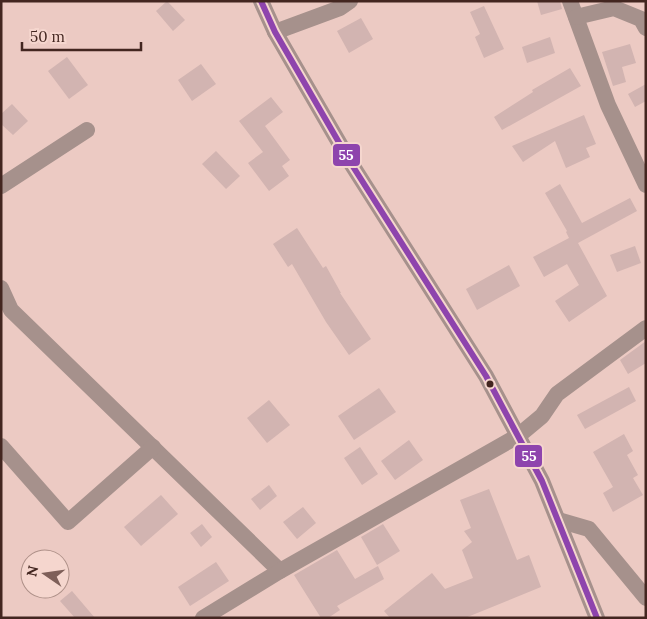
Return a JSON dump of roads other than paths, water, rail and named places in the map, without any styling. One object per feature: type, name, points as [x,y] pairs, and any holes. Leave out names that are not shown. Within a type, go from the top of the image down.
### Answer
[{"type":"street","points":[[261,1],[275,32],[352,165],[486,376],[542,481],[597,618]]},
{"type":"street","points":[[275,32],[340,8],[350,1]]},
{"type":"street","points":[[570,1],[608,105],[646,185]]},
{"type":"street","points":[[576,17],[614,8],[641,19],[646,28]]},
{"type":"street","points":[[1,186],[87,130]]},
{"type":"street","points":[[1,288],[11,310],[280,571]]},
{"type":"street","points":[[203,618],[280,571],[518,436],[542,416],[556,394],[646,328]]},
{"type":"street","points":[[1,446],[68,522],[153,447]]},
{"type":"street","points":[[558,520],[589,529],[646,598]]}]
